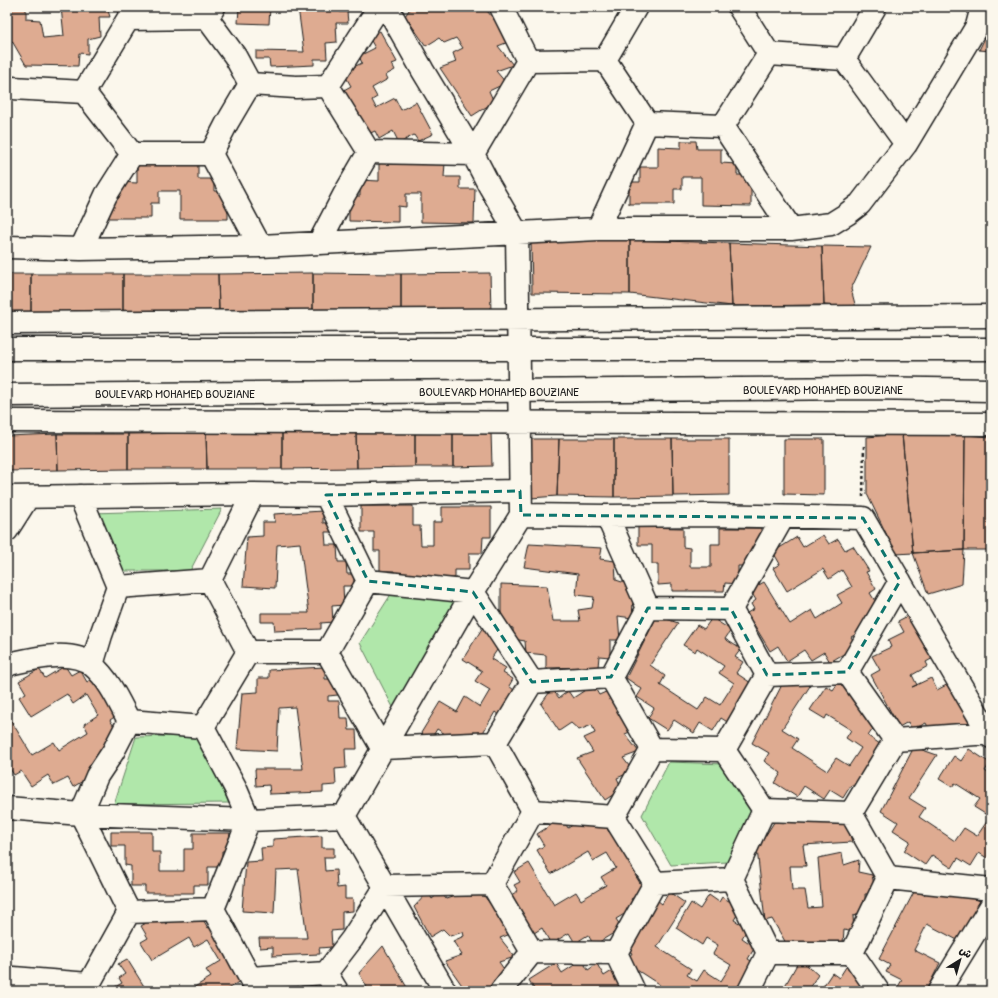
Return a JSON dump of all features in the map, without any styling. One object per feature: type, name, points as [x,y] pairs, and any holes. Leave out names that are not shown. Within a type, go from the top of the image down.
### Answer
[{"type":"street","points":[[328,86],[378,7]]},
{"type":"street","points":[[344,816],[473,592],[521,515],[517,233],[489,186],[473,154],[423,71],[388,7]]},
{"type":"street","points":[[501,7],[528,61]]},
{"type":"street","points":[[605,60],[636,7]]},
{"type":"street","points":[[739,7],[768,54]]},
{"type":"street","points":[[844,59],[875,7]]},
{"type":"street","points":[[9,242],[81,249],[260,246],[598,229],[791,229],[831,224],[860,204],[906,144],[974,31],[979,21],[982,7]]},
{"type":"street","points":[[84,92],[125,13],[211,13],[250,84]]},
{"type":"street","points":[[768,54],[844,59]]},
{"type":"street","points":[[723,126],[768,54]]},
{"type":"street","points":[[844,59],[906,144]]},
{"type":"street","points":[[528,61],[605,60]]},
{"type":"street","points":[[605,60],[647,124]]},
{"type":"street","points":[[473,154],[528,61]]},
{"type":"street","points":[[250,84],[296,87],[328,86]]},
{"type":"street","points":[[210,154],[250,84]]},
{"type":"street","points":[[328,86],[369,152]]},
{"type":"street","points":[[9,88],[84,92],[132,154]]},
{"type":"street","points":[[647,124],[723,126]]},
{"type":"street","points":[[598,229],[647,124]]},
{"type":"street","points":[[723,126],[791,229]]},
{"type":"street","points":[[369,152],[473,154]]},
{"type":"street","points":[[319,243],[344,195],[369,152]]},
{"type":"street","points":[[132,154],[210,154]]},
{"type":"street","points":[[81,249],[106,195],[132,154]]},
{"type":"street","points":[[210,154],[260,246]]},
{"type":"street","points":[[7,322],[991,316]]},
{"type":"street","points":[[7,349],[991,348]]},
{"type":"street","name":"BOULEVARD MOHAMED BOUZIANE","points":[[7,395],[865,388],[991,390]]},
{"type":"street","points":[[7,421],[991,424]]},
{"type":"street","points":[[7,498],[253,494],[326,495],[520,491]]},
{"type":"street","points":[[210,580],[253,494]]},
{"type":"street","points":[[326,495],[368,581]]},
{"type":"street","points":[[80,496],[118,587],[92,665]]},
{"type":"street","points":[[7,530],[28,497]]},
{"type":"street","points":[[521,515],[708,515],[862,518],[990,735],[895,740]]},
{"type":"street","points":[[606,516],[648,608]]},
{"type":"street","points":[[731,609],[783,517]]},
{"type":"street","points":[[118,587],[210,580]]},
{"type":"street","points":[[210,580],[248,652]]},
{"type":"street","points":[[368,581],[473,592]]},
{"type":"street","points":[[327,652],[368,581]]},
{"type":"street","points":[[847,672],[900,581]]},
{"type":"street","points":[[473,592],[532,682]]},
{"type":"street","points":[[648,608],[731,609]]},
{"type":"street","points":[[611,677],[648,608]]},
{"type":"street","points":[[731,609],[767,675]]},
{"type":"street","points":[[248,652],[327,652]]},
{"type":"street","points":[[203,727],[248,652]]},
{"type":"street","points":[[327,652],[382,748]]},
{"type":"street","points":[[8,663],[42,656],[60,656],[84,660],[92,665],[108,684],[129,721]]},
{"type":"street","points":[[767,675],[847,672]]},
{"type":"street","points":[[847,672],[895,740]]},
{"type":"street","points":[[724,750],[767,675]]},
{"type":"street","points":[[532,682],[611,677]]},
{"type":"street","points":[[611,677],[652,750]]},
{"type":"street","points":[[495,743],[532,682]]},
{"type":"street","points":[[129,721],[203,727]]},
{"type":"street","points":[[129,721],[97,776],[81,814],[129,912]]},
{"type":"street","points":[[203,727],[232,781],[249,820],[212,909],[246,985],[332,982],[352,939],[386,886]]},
{"type":"street","points":[[851,813],[895,740]]},
{"type":"street","points":[[382,748],[495,743]]},
{"type":"street","points":[[495,743],[533,811]]},
{"type":"street","points":[[652,750],[724,750]]},
{"type":"street","points":[[614,817],[652,750]]},
{"type":"street","points":[[724,750],[764,810]]},
{"type":"street","points":[[7,808],[81,814],[249,820],[344,816]]},
{"type":"street","points":[[764,810],[851,813]]},
{"type":"street","points":[[732,879],[764,810]]},
{"type":"street","points":[[533,811],[614,817]]},
{"type":"street","points":[[492,884],[533,811]]},
{"type":"street","points":[[851,813],[888,878]]},
{"type":"street","points":[[344,816],[386,886],[445,991]]},
{"type":"street","points":[[614,817],[655,883]]},
{"type":"street","points":[[888,878],[991,889]]},
{"type":"street","points":[[852,953],[888,878]]},
{"type":"street","points":[[655,883],[732,879]]},
{"type":"street","points":[[732,879],[768,953]]},
{"type":"street","points":[[616,953],[655,883]]},
{"type":"street","points":[[386,886],[492,884]]},
{"type":"street","points":[[492,884],[532,952]]},
{"type":"street","points":[[939,991],[991,906]]},
{"type":"street","points":[[129,912],[212,909]]},
{"type":"street","points":[[9,978],[91,987],[129,912]]},
{"type":"street","points":[[532,952],[616,953]]},
{"type":"street","points":[[502,991],[532,952]]},
{"type":"street","points":[[616,953],[634,991]]},
{"type":"street","points":[[768,953],[852,953]]},
{"type":"street","points":[[749,991],[768,953]]},
{"type":"street","points":[[852,953],[878,991]]},
{"type":"path","points":[[862,518],[864,453]]},
{"type":"highlighted area","points":[[520,491],[521,515],[863,518],[900,581],[847,672],[767,675],[731,609],[648,608],[611,677],[532,682],[473,592],[368,581],[326,495]]},
{"type":"green space","points":[[222,509],[190,571],[116,571],[92,513]]},
{"type":"green space","points":[[395,588],[466,596],[397,715],[360,643]]},
{"type":"green space","points":[[197,735],[229,803],[114,804],[136,737]]},
{"type":"green space","points":[[669,762],[725,764],[757,812],[728,862],[671,865],[642,815]]},
{"type":"building","points":[[7,7],[26,7],[26,19],[40,20],[43,38],[64,36],[61,7],[107,7],[110,17],[99,17],[100,36],[88,39],[88,54],[79,53],[78,66],[26,65],[12,41],[7,42]]},
{"type":"building","points":[[239,7],[270,7],[269,24],[238,23]]},
{"type":"building","points":[[298,7],[340,7],[340,12],[347,12],[348,23],[336,23],[337,42],[326,43],[327,59],[314,59],[314,65],[270,67],[269,59],[256,59],[256,51],[304,52]]},
{"type":"building","points":[[411,7],[484,7],[511,41],[498,46],[513,65],[496,71],[506,83],[489,91],[494,102],[472,116],[440,68],[456,62],[453,53],[463,48],[456,38],[444,43],[439,38],[426,46],[405,16]]},
{"type":"building","points":[[991,26],[991,51],[979,50]]},
{"type":"building","points":[[380,31],[397,62],[392,64],[395,70],[386,75],[388,79],[372,88],[377,97],[372,100],[376,108],[395,98],[401,110],[416,102],[433,134],[418,141],[414,135],[399,143],[393,131],[379,139],[375,131],[366,135],[342,91],[351,86],[343,72],[362,63],[359,56],[375,48],[369,37]]},
{"type":"building","points":[[681,141],[696,141],[697,149],[721,149],[721,163],[737,164],[737,175],[751,175],[751,206],[701,205],[701,177],[682,177],[682,189],[674,189],[674,204],[629,204],[629,182],[640,182],[640,167],[658,167],[658,147],[681,148]]},
{"type":"building","points":[[379,161],[445,163],[444,177],[460,177],[460,189],[475,189],[474,223],[421,222],[421,194],[406,194],[406,207],[398,206],[398,222],[349,221],[349,196],[360,196],[360,180],[379,181]]},
{"type":"building","points":[[137,163],[198,164],[198,179],[214,179],[214,191],[228,191],[228,219],[180,219],[180,191],[159,191],[159,203],[151,203],[151,218],[108,218],[108,198],[119,198],[119,182],[137,183]]},
{"type":"building","points":[[531,239],[630,240],[630,294],[532,293]]},
{"type":"building","points":[[630,240],[729,243],[732,306],[630,294]]},
{"type":"building","points":[[729,243],[822,246],[824,305],[732,306]]},
{"type":"building","points":[[822,246],[871,247],[851,289],[856,308],[824,305]]},
{"type":"building","points":[[313,273],[313,311],[219,312],[218,274]]},
{"type":"building","points":[[313,273],[401,274],[401,310],[313,311]]},
{"type":"building","points":[[490,273],[491,312],[401,310],[401,274]]},
{"type":"building","points":[[7,274],[31,274],[31,312],[7,312]]},
{"type":"building","points":[[31,274],[123,274],[123,312],[31,312]]},
{"type":"building","points":[[123,274],[218,274],[219,312],[123,312]]},
{"type":"building","points":[[491,432],[492,466],[453,467],[453,433]]},
{"type":"building","points":[[206,433],[282,433],[282,469],[207,469]]},
{"type":"building","points":[[206,433],[207,469],[128,469],[128,434]]},
{"type":"building","points":[[282,433],[356,433],[357,468],[282,469]]},
{"type":"building","points":[[356,433],[415,433],[415,467],[357,468]]},
{"type":"building","points":[[415,433],[453,433],[453,467],[415,467]]},
{"type":"building","points":[[57,434],[128,434],[128,469],[58,470]]},
{"type":"building","points":[[57,434],[58,470],[7,471],[7,436]]},
{"type":"building","points":[[902,434],[913,553],[896,554],[867,494],[867,437]]},
{"type":"building","points":[[902,434],[965,435],[964,550],[913,553]]},
{"type":"building","points":[[965,435],[991,437],[991,552],[989,550],[964,550]]},
{"type":"building","points":[[531,439],[559,439],[557,496],[531,498]]},
{"type":"building","points":[[559,439],[614,439],[614,497],[557,496]]},
{"type":"building","points":[[614,439],[672,439],[673,496],[614,497]]},
{"type":"building","points":[[672,439],[729,439],[729,495],[673,496]]},
{"type":"building","points":[[784,439],[824,439],[824,495],[784,494]]},
{"type":"building","points":[[361,506],[413,506],[413,526],[420,526],[421,545],[433,545],[433,522],[442,522],[442,507],[491,507],[491,537],[483,537],[482,553],[469,553],[469,570],[455,570],[455,578],[394,578],[394,571],[380,571],[380,551],[374,551],[374,532],[361,532]]},
{"type":"building","points":[[323,511],[323,523],[335,522],[335,532],[325,532],[326,545],[337,545],[338,562],[346,562],[347,574],[354,574],[354,586],[343,586],[344,605],[332,606],[333,622],[321,623],[321,629],[275,631],[274,622],[261,622],[261,613],[309,613],[300,543],[277,545],[275,588],[243,586],[247,537],[263,536],[263,522],[275,522],[274,514]]},
{"type":"building","points":[[638,527],[683,528],[683,547],[690,548],[690,567],[711,567],[711,544],[720,544],[720,528],[761,528],[761,550],[752,550],[752,566],[738,566],[738,584],[725,583],[724,591],[672,591],[672,584],[658,585],[658,564],[652,564],[652,545],[638,545]]},
{"type":"building","points":[[823,535],[829,544],[838,539],[845,550],[853,546],[869,571],[866,572],[876,589],[870,593],[880,609],[871,626],[851,637],[857,646],[830,662],[824,652],[811,660],[804,650],[787,661],[778,646],[770,651],[747,613],[754,609],[751,604],[756,600],[750,590],[764,582],[790,624],[812,610],[817,619],[842,603],[837,595],[852,587],[842,570],[829,579],[823,569],[787,591],[773,568],[780,564],[773,552],[797,537],[803,547]]},
{"type":"building","points":[[529,544],[602,548],[600,559],[615,561],[616,580],[634,586],[632,618],[618,616],[620,640],[610,640],[610,657],[599,656],[598,667],[546,668],[546,655],[526,653],[525,641],[513,639],[513,628],[501,625],[501,584],[547,586],[553,621],[580,621],[578,610],[592,608],[594,597],[576,595],[578,574],[524,567]]},
{"type":"building","points":[[964,550],[962,584],[928,594],[913,553]]},
{"type":"building","points":[[917,611],[935,657],[926,662],[928,666],[912,675],[917,685],[931,678],[937,690],[952,682],[973,721],[950,733],[932,734],[926,723],[912,730],[908,722],[899,727],[871,675],[880,670],[872,656],[891,647],[888,640],[904,632],[898,621]]},
{"type":"building","points":[[657,616],[678,623],[650,665],[665,676],[660,685],[698,710],[707,697],[720,705],[734,683],[719,673],[724,666],[697,648],[695,652],[683,645],[697,625],[704,629],[712,618],[731,630],[725,639],[741,649],[735,657],[743,662],[736,673],[754,685],[729,723],[721,718],[713,731],[700,723],[694,733],[674,720],[667,730],[648,718],[654,708],[637,697],[642,689],[626,678]]},
{"type":"building","points":[[483,627],[501,644],[491,659],[506,668],[503,673],[513,679],[509,686],[514,690],[499,715],[495,712],[481,736],[474,732],[467,744],[455,740],[437,729],[431,739],[421,733],[440,702],[457,712],[465,697],[480,707],[490,690],[475,681],[482,671],[463,659]]},
{"type":"building","points":[[65,666],[71,675],[80,670],[87,682],[95,677],[116,716],[110,720],[120,736],[111,753],[91,765],[96,773],[73,787],[68,778],[54,785],[48,775],[31,786],[21,771],[14,775],[7,764],[7,714],[32,755],[54,742],[59,750],[88,732],[84,724],[98,715],[86,695],[73,704],[67,694],[31,716],[19,697],[26,693],[19,681],[39,669],[45,678]]},
{"type":"building","points":[[325,667],[325,679],[337,679],[338,695],[328,696],[328,701],[339,701],[340,718],[348,718],[349,730],[356,730],[357,749],[345,749],[346,768],[335,769],[336,785],[323,786],[323,792],[270,794],[269,785],[256,786],[255,769],[303,769],[295,707],[279,708],[277,751],[237,749],[242,693],[258,692],[258,678],[269,678],[269,670]]},
{"type":"building","points":[[786,677],[810,686],[782,729],[798,739],[792,748],[827,771],[836,758],[849,766],[861,748],[846,738],[851,730],[827,715],[825,719],[810,710],[826,686],[833,690],[841,679],[873,712],[868,721],[875,726],[868,736],[886,748],[859,790],[851,785],[843,798],[830,790],[824,799],[804,786],[797,797],[775,783],[781,773],[764,761],[769,753],[752,743]]},
{"type":"building","points":[[593,685],[599,695],[608,691],[637,729],[625,734],[639,752],[623,758],[633,771],[617,778],[622,789],[605,800],[577,758],[593,752],[584,738],[595,733],[592,725],[579,730],[571,723],[559,731],[541,704],[552,689],[559,698],[568,691],[573,698]]},
{"type":"building","points":[[914,747],[937,755],[909,798],[925,808],[919,817],[955,841],[964,828],[977,836],[990,817],[974,807],[980,799],[955,783],[952,787],[939,779],[954,756],[961,761],[969,749],[990,763],[985,771],[991,775],[991,852],[987,858],[979,853],[971,866],[958,858],[952,868],[932,855],[925,865],[904,851],[910,841],[893,830],[898,822],[881,811]]},
{"type":"building","points":[[587,816],[602,820],[609,832],[617,827],[641,871],[635,875],[645,891],[631,899],[636,907],[616,919],[622,928],[594,945],[588,935],[575,943],[569,933],[551,944],[542,928],[534,933],[511,895],[518,891],[514,885],[520,882],[514,872],[529,863],[554,905],[576,892],[581,900],[606,885],[601,877],[616,868],[607,853],[593,861],[588,852],[551,874],[537,850],[544,846],[537,834],[562,818],[568,828]]},
{"type":"building","points":[[778,816],[846,820],[852,842],[803,845],[806,866],[790,866],[792,890],[805,890],[808,908],[822,907],[818,858],[842,853],[844,865],[859,860],[858,872],[872,875],[876,894],[865,894],[866,913],[853,916],[854,932],[844,930],[843,943],[786,943],[772,919],[765,921],[757,849]]},
{"type":"building","points":[[111,832],[152,832],[152,852],[160,852],[160,871],[184,871],[184,849],[193,849],[193,833],[230,833],[230,851],[222,851],[222,867],[208,867],[208,885],[194,885],[194,893],[145,893],[145,886],[131,886],[131,866],[125,865],[125,846],[111,846]]},
{"type":"building","points":[[322,836],[322,848],[334,848],[334,857],[324,857],[325,871],[336,870],[337,888],[345,887],[345,899],[353,899],[353,911],[342,912],[342,930],[331,931],[332,947],[319,948],[320,954],[273,956],[273,947],[260,948],[259,938],[307,938],[298,869],[276,870],[274,913],[242,911],[246,862],[262,861],[261,848],[273,847],[273,839]]},
{"type":"building","points":[[930,883],[948,886],[980,901],[963,943],[927,924],[914,950],[940,963],[926,991],[897,991],[896,990],[902,980],[886,972],[890,965],[879,959],[915,890],[924,895]]},
{"type":"building","points":[[428,892],[432,899],[441,892],[446,899],[467,892],[472,896],[481,892],[513,933],[500,938],[515,957],[499,962],[508,975],[492,983],[495,991],[466,991],[445,961],[462,955],[453,941],[464,936],[463,932],[450,936],[443,929],[430,937],[414,907]]},
{"type":"building","points":[[669,892],[685,903],[657,947],[691,969],[687,975],[697,981],[704,970],[721,981],[731,965],[713,954],[718,945],[706,938],[702,945],[676,928],[691,903],[700,909],[709,895],[719,902],[722,897],[741,908],[734,920],[748,928],[742,938],[755,947],[748,959],[759,966],[743,991],[656,991],[660,985],[626,963],[632,953],[626,949],[657,900],[662,904]]},
{"type":"building","points":[[186,912],[192,922],[201,916],[208,928],[216,923],[236,961],[230,965],[240,981],[226,990],[227,991],[188,991],[211,977],[206,970],[221,961],[208,939],[194,947],[189,938],[152,960],[141,942],[148,938],[141,926],[160,915],[166,924]]},
{"type":"building","points":[[383,946],[409,991],[369,991],[359,973]]},
{"type":"building","points":[[127,959],[147,991],[118,991],[115,987],[122,983],[119,978],[125,974],[118,964]]},
{"type":"building","points":[[800,959],[818,975],[807,991],[782,991]]},
{"type":"building","points":[[582,960],[588,970],[597,964],[604,976],[612,971],[624,991],[535,991],[529,980],[556,963],[562,973]]},
{"type":"building","points":[[846,967],[871,982],[866,991],[820,991],[832,973],[839,978]]},
{"type":"building","points":[[299,981],[305,990],[314,984],[318,991],[282,991]]},
{"type":"building","points":[[273,983],[278,991],[260,991]]}]
